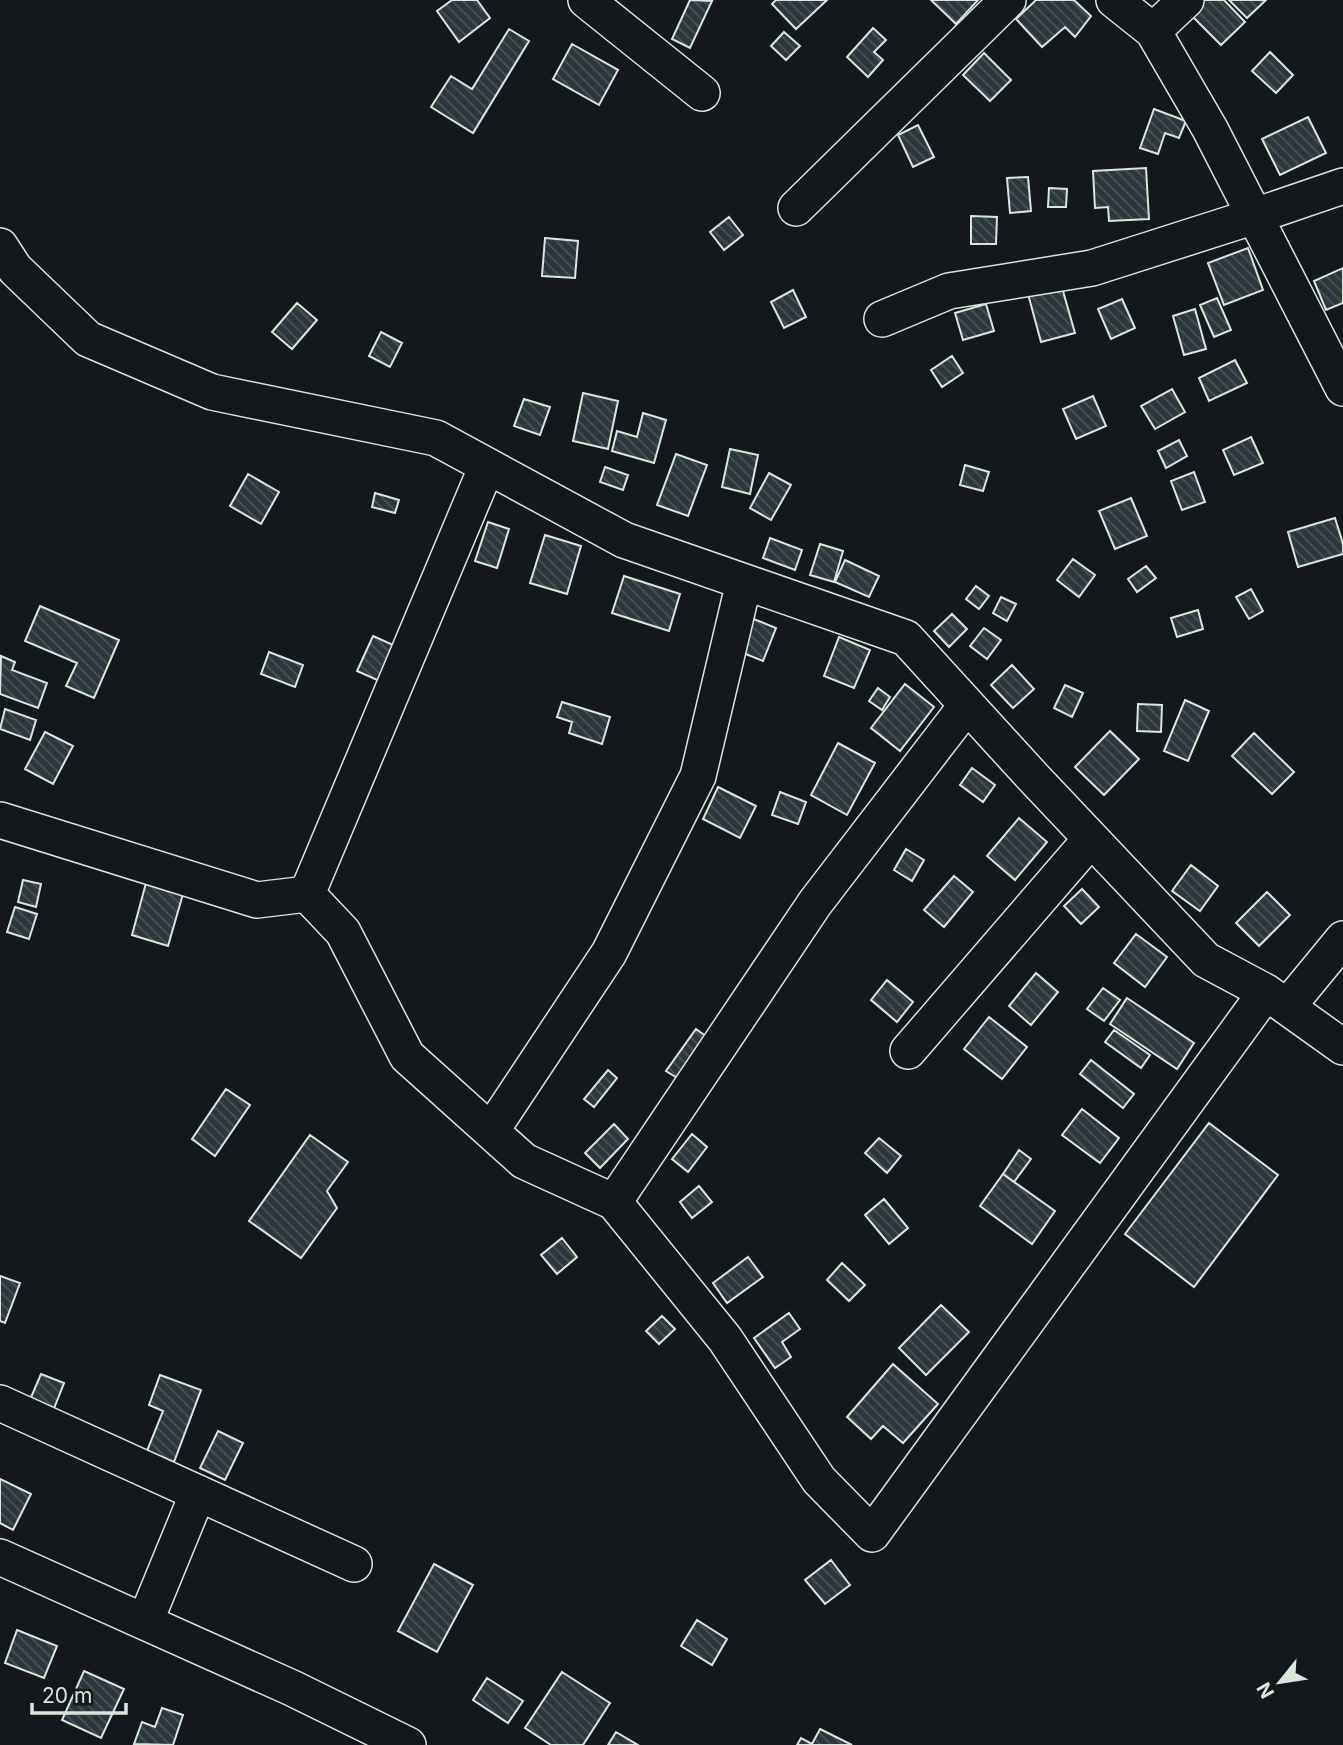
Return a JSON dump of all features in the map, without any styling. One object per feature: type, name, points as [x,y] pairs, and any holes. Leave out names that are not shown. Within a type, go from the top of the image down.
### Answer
[{"type":"street","points":[[586,0],[702,93]]},
{"type":"street","points":[[796,208],[1007,0]]},
{"type":"street","points":[[1114,0],[1153,31],[1210,129],[1343,388]]},
{"type":"street","points":[[1153,31],[1186,0]]},
{"type":"street","points":[[882,319],[949,291],[1092,268],[1343,186]]},
{"type":"street","points":[[0,246],[15,269],[88,339],[212,392],[436,438],[624,540],[905,638],[1206,960],[1277,1000],[1343,1047]]},
{"type":"street","points":[[307,894],[487,466]]},
{"type":"street","points":[[491,1131],[609,953],[698,776],[744,582]]},
{"type":"street","points":[[614,1202],[815,903],[967,705]]},
{"type":"street","points":[[0,820],[257,900],[307,894]]},
{"type":"street","points":[[908,1051],[1091,839]]},
{"type":"street","points":[[307,894],[343,932],[407,1056],[524,1161],[614,1202],[725,1339],[819,1480],[872,1534],[1277,1000],[1343,939]]},
{"type":"street","points":[[0,1403],[354,1564]]},
{"type":"street","points":[[145,1622],[198,1493]]},
{"type":"street","points":[[0,1557],[292,1688],[408,1745]]},
{"type":"building","points":[[452,0],[477,0],[490,18],[459,42],[437,11]]},
{"type":"building","points":[[690,0],[712,1],[690,48],[672,39]]},
{"type":"building","points":[[776,0],[827,0],[796,29],[772,4]]},
{"type":"building","points":[[931,0],[978,0],[956,24]]},
{"type":"building","points":[[1036,0],[1074,0],[1091,16],[1075,37],[1065,27],[1042,47],[1016,19]]},
{"type":"building","points":[[1200,0],[1224,0],[1245,22],[1221,45],[1188,12]]},
{"type":"building","points":[[1229,0],[1266,0],[1247,18]]},
{"type":"building","points":[[873,28],[886,40],[874,52],[883,60],[868,77],[847,57]]},
{"type":"building","points":[[509,29],[529,41],[473,133],[431,107],[451,76],[472,89]]},
{"type":"building","points":[[784,32],[800,46],[786,60],[771,46]]},
{"type":"building","points":[[572,44],[618,70],[599,105],[553,79]]},
{"type":"building","points":[[1270,52],[1293,75],[1276,93],[1252,71]]},
{"type":"building","points":[[984,53],[1011,80],[990,101],[963,75]]},
{"type":"building","points":[[1154,109],[1186,121],[1179,138],[1165,133],[1158,154],[1140,148]]},
{"type":"building","points":[[1308,117],[1326,153],[1280,175],[1262,139]]},
{"type":"building","points":[[918,125],[934,157],[913,167],[898,135]]},
{"type":"building","points":[[1146,168],[1149,219],[1109,221],[1108,207],[1095,208],[1093,171]]},
{"type":"building","points":[[1028,177],[1031,211],[1010,213],[1007,178]]},
{"type":"building","points":[[1049,188],[1067,189],[1066,207],[1048,207]]},
{"type":"building","points":[[971,216],[997,217],[996,244],[971,244]]},
{"type":"building","points":[[729,217],[743,235],[724,250],[710,232]]},
{"type":"building","points":[[545,238],[578,241],[575,278],[542,276]]},
{"type":"building","points":[[1248,248],[1263,290],[1224,305],[1208,263]]},
{"type":"building","points":[[1343,268],[1343,303],[1326,310],[1314,281]]},
{"type":"building","points":[[1061,284],[1075,333],[1041,342],[1028,294]]},
{"type":"building","points":[[793,290],[806,317],[784,328],[771,302]]},
{"type":"building","points":[[1217,298],[1231,330],[1214,337],[1200,305]]},
{"type":"building","points":[[1122,299],[1135,328],[1111,339],[1098,309]]},
{"type":"building","points":[[297,303],[317,320],[292,349],[272,332]]},
{"type":"building","points":[[986,304],[994,331],[963,340],[955,313]]},
{"type":"building","points":[[1195,309],[1206,349],[1184,355],[1173,316]]},
{"type":"building","points":[[381,332],[402,343],[390,367],[369,356]]},
{"type":"building","points":[[952,356],[963,373],[942,387],[931,370]]},
{"type":"building","points":[[1235,360],[1247,383],[1209,401],[1199,378]]},
{"type":"building","points":[[1172,389],[1185,412],[1155,429],[1141,406]]},
{"type":"building","points":[[583,393],[618,401],[608,449],[573,441]]},
{"type":"building","points":[[1093,396],[1106,426],[1076,439],[1063,409]]},
{"type":"building","points":[[524,399],[550,407],[540,435],[514,426]]},
{"type":"building","points":[[643,413],[666,420],[654,463],[612,451],[617,431],[637,437]]},
{"type":"building","points":[[1251,437],[1263,463],[1234,475],[1223,450]]},
{"type":"building","points":[[1179,440],[1187,456],[1166,468],[1158,451]]},
{"type":"building","points":[[730,449],[758,455],[750,494],[722,487]]},
{"type":"building","points":[[676,454],[707,465],[688,516],[657,505]]},
{"type":"building","points":[[965,465],[989,472],[983,491],[960,485]]},
{"type":"building","points":[[605,467],[628,475],[623,490],[600,482]]},
{"type":"building","points":[[1194,472],[1205,502],[1182,510],[1171,481]]},
{"type":"building","points":[[769,473],[791,485],[771,520],[750,508]]},
{"type":"building","points":[[248,474],[279,492],[261,524],[230,506]]},
{"type":"building","points":[[375,493],[399,500],[395,513],[372,507]]},
{"type":"building","points":[[1131,498],[1147,536],[1115,549],[1099,511]]},
{"type":"building","points":[[1335,518],[1343,544],[1343,554],[1298,567],[1288,532]]},
{"type":"building","points":[[488,522],[509,529],[497,568],[475,561]]},
{"type":"building","points":[[545,535],[581,546],[567,594],[530,583]]},
{"type":"building","points":[[770,538],[802,550],[795,570],[763,558]]},
{"type":"building","points":[[820,544],[843,551],[834,582],[810,575]]},
{"type":"building","points":[[1073,559],[1095,575],[1079,597],[1057,580]]},
{"type":"building","points":[[845,560],[879,576],[869,597],[835,582]]},
{"type":"building","points":[[1146,566],[1156,578],[1137,592],[1128,579]]},
{"type":"building","points":[[624,576],[680,594],[669,631],[612,613]]},
{"type":"building","points":[[976,586],[989,596],[979,609],[966,599]]},
{"type":"building","points":[[1251,589],[1263,611],[1249,619],[1236,597]]},
{"type":"building","points":[[1001,597],[1016,604],[1007,621],[993,613]]},
{"type":"building","points":[[40,606],[119,640],[94,698],[66,686],[77,663],[25,641]]},
{"type":"building","points":[[1198,610],[1203,629],[1177,637],[1171,618]]},
{"type":"building","points":[[952,614],[967,629],[949,647],[934,631]]},
{"type":"building","points":[[751,618],[776,628],[763,661],[738,651]]},
{"type":"building","points":[[984,628],[1001,640],[987,659],[970,646]]},
{"type":"building","points":[[373,636],[402,649],[386,684],[357,671]]},
{"type":"building","points":[[839,637],[870,650],[854,688],[824,676]]},
{"type":"building","points":[[269,652],[303,665],[295,687],[261,674]]},
{"type":"building","points":[[1,656],[15,662],[12,670],[47,683],[38,708],[0,694]]},
{"type":"building","points":[[1012,665],[1034,689],[1013,708],[991,685]]},
{"type":"building","points":[[905,684],[934,707],[900,751],[871,728]]},
{"type":"building","points":[[1065,685],[1083,693],[1072,717],[1054,708]]},
{"type":"building","points":[[878,688],[890,697],[882,710],[869,701]]},
{"type":"building","points":[[1185,700],[1209,711],[1188,761],[1164,751]]},
{"type":"building","points":[[562,702],[610,717],[602,744],[569,733],[572,722],[557,717]]},
{"type":"building","points":[[1138,704],[1162,705],[1161,732],[1137,731]]},
{"type":"building","points":[[5,709],[36,720],[30,740],[0,729]]},
{"type":"building","points":[[1110,731],[1139,759],[1104,795],[1075,767]]},
{"type":"building","points":[[45,732],[73,746],[53,784],[25,769]]},
{"type":"building","points":[[1254,733],[1294,772],[1272,794],[1232,756]]},
{"type":"building","points":[[838,743],[875,763],[847,815],[811,795]]},
{"type":"building","points":[[972,768],[995,785],[983,802],[960,785]]},
{"type":"building","points":[[718,787],[756,806],[740,838],[703,819]]},
{"type":"building","points":[[780,792],[806,802],[798,824],[772,815]]},
{"type":"building","points":[[1019,818],[1047,842],[1015,880],[987,856]]},
{"type":"building","points":[[906,849],[924,860],[912,881],[894,870]]},
{"type":"building","points":[[1191,865],[1218,886],[1200,911],[1172,891]]},
{"type":"building","points":[[954,876],[973,892],[944,927],[924,910]]},
{"type":"building","points":[[23,880],[41,884],[36,907],[18,902]]},
{"type":"building","points":[[146,883],[183,894],[168,946],[132,935]]},
{"type":"building","points":[[1082,889],[1099,907],[1081,924],[1064,906]]},
{"type":"building","points":[[1267,892],[1290,915],[1259,946],[1236,923]]},
{"type":"building","points":[[15,907],[37,914],[29,939],[7,932]]},
{"type":"building","points":[[1136,934],[1167,957],[1145,987],[1114,963]]},
{"type":"building","points":[[1036,973],[1058,992],[1031,1025],[1009,1006]]},
{"type":"building","points":[[887,980],[913,1002],[897,1022],[871,1000]]},
{"type":"building","points":[[1103,988],[1120,1000],[1104,1021],[1087,1009]]},
{"type":"building","points":[[1127,998],[1194,1043],[1177,1069],[1110,1024]]},
{"type":"building","points":[[989,1017],[1027,1047],[1002,1079],[964,1049]]},
{"type":"building","points":[[696,1029],[711,1040],[682,1081],[666,1071]]},
{"type":"building","points":[[1114,1030],[1150,1055],[1141,1068],[1105,1042]]},
{"type":"building","points":[[1091,1060],[1134,1094],[1123,1108],[1080,1074]]},
{"type":"building","points":[[608,1070],[617,1078],[594,1107],[584,1099]]},
{"type":"building","points":[[226,1089],[250,1105],[215,1156],[192,1139]]},
{"type":"building","points":[[1082,1109],[1119,1138],[1100,1163],[1062,1135]]},
{"type":"building","points":[[1209,1123],[1278,1175],[1194,1287],[1125,1234]]},
{"type":"building","points":[[614,1124],[628,1139],[600,1168],[585,1153]]},
{"type":"building","points":[[692,1134],[707,1147],[688,1172],[672,1159]]},
{"type":"building","points":[[310,1135],[348,1162],[327,1191],[337,1208],[301,1258],[249,1221]]},
{"type":"building","points":[[879,1138],[901,1156],[887,1173],[865,1153]]},
{"type":"building","points":[[1019,1150],[1031,1159],[1014,1182],[1003,1174]]},
{"type":"building","points":[[1003,1174],[1055,1211],[1032,1244],[980,1206]]},
{"type":"building","points":[[699,1186],[712,1202],[692,1218],[680,1202]]},
{"type":"building","points":[[884,1199],[908,1228],[889,1244],[865,1215]]},
{"type":"building","points":[[562,1238],[577,1257],[557,1274],[541,1255]]},
{"type":"building","points":[[748,1257],[763,1277],[727,1303],[713,1283]]},
{"type":"building","points":[[842,1263],[865,1285],[849,1301],[827,1280]]},
{"type":"building","points":[[0,1276],[20,1283],[5,1323],[0,1321]]},
{"type":"building","points":[[941,1305],[969,1332],[926,1375],[899,1348]]},
{"type":"building","points":[[789,1313],[800,1329],[782,1342],[791,1357],[775,1368],[754,1338]]},
{"type":"building","points":[[662,1316],[675,1329],[659,1344],[646,1331]]},
{"type":"building","points":[[893,1364],[938,1404],[903,1443],[883,1426],[871,1439],[847,1417]]},
{"type":"building","points":[[41,1374],[64,1383],[53,1411],[29,1402]]},
{"type":"building","points":[[160,1375],[201,1390],[174,1462],[147,1451],[163,1411],[149,1405]]},
{"type":"building","points":[[218,1431],[243,1443],[225,1480],[200,1468]]},
{"type":"building","points":[[0,1479],[31,1494],[13,1530],[0,1523]]},
{"type":"building","points":[[831,1560],[850,1585],[825,1604],[805,1580]]},
{"type":"building","points":[[434,1564],[473,1585],[437,1652],[398,1631]]},
{"type":"building","points":[[697,1620],[727,1639],[712,1665],[681,1646]]},
{"type":"building","points":[[17,1630],[57,1646],[44,1678],[5,1663]]},
{"type":"building","points":[[84,1671],[124,1689],[101,1738],[62,1720]]},
{"type":"building","points":[[562,1672],[610,1703],[583,1745],[551,1745],[525,1728]]},
{"type":"building","points":[[487,1678],[523,1701],[508,1723],[473,1700]]},
{"type":"building","points":[[162,1708],[183,1715],[173,1745],[134,1744],[142,1722],[155,1727]]},
{"type":"building","points":[[820,1729],[852,1745],[797,1745],[801,1738],[812,1744]]},
{"type":"building","points":[[616,1732],[638,1745],[608,1745]]}]
